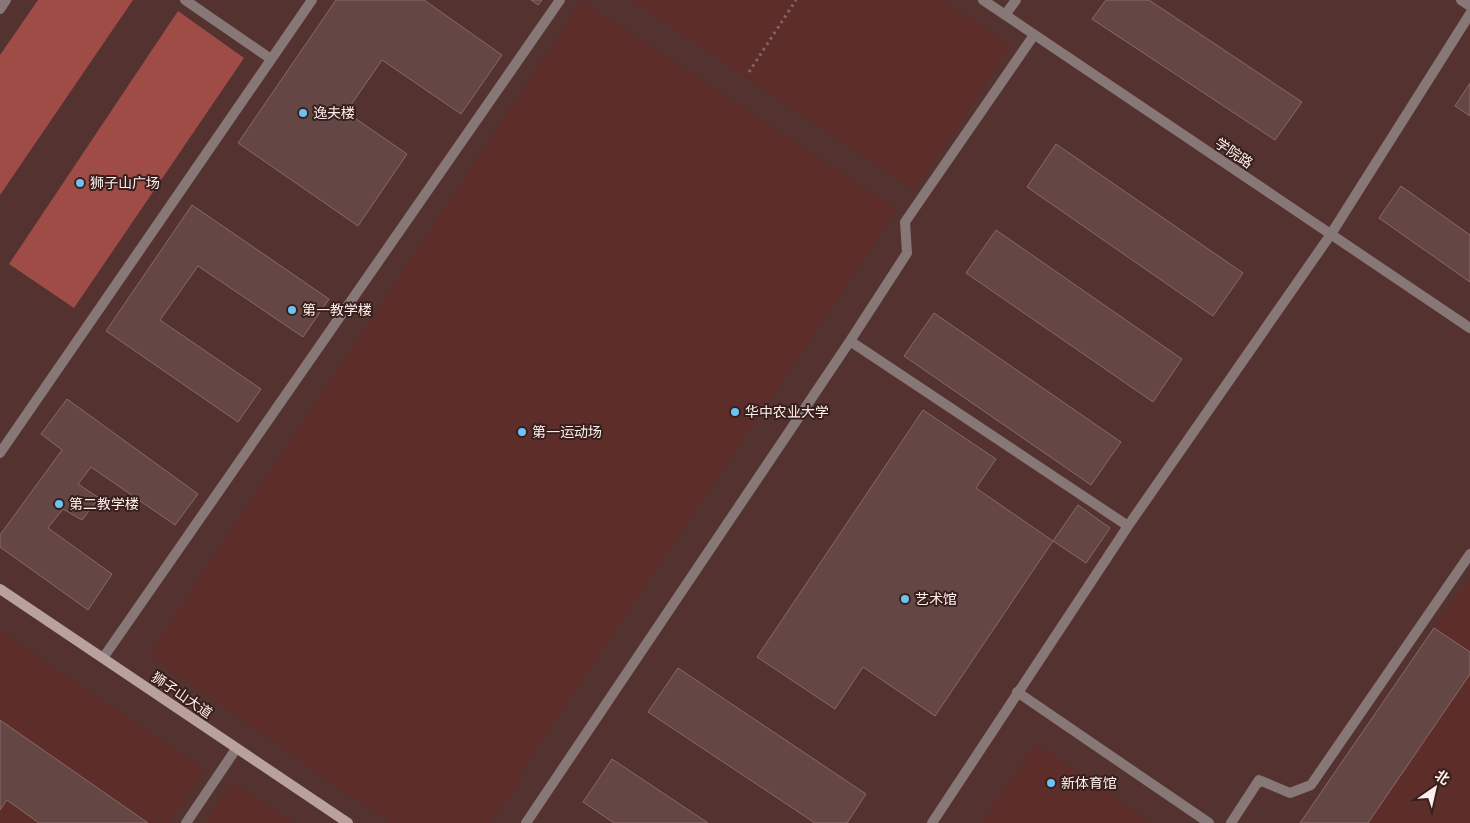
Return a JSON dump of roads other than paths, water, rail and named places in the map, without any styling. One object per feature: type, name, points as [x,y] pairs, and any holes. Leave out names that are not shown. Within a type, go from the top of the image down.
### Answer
[{"type":"street","points":[[0,9],[6,0]]},
{"type":"street","points":[[185,0],[271,59]]},
{"type":"street","points":[[0,454],[312,0]]},
{"type":"street","points":[[103,658],[560,0]]},
{"type":"street","name":"学院路","points":[[983,0],[1470,328]]},
{"type":"street","points":[[1005,15],[1016,0]]},
{"type":"street","points":[[1461,0],[1470,6]]},
{"type":"street","points":[[932,823],[1128,526],[1331,234],[1470,14]]},
{"type":"street","points":[[526,823],[850,341],[907,253],[906,222],[1034,35]]},
{"type":"street","points":[[850,341],[1128,526]]},
{"type":"street","points":[[1231,823],[1259,780],[1290,793],[1311,785],[1470,554]]},
{"type":"street","name":"狮子山大道","points":[[0,590],[348,823]]},
{"type":"street","points":[[1017,692],[1209,823]]},
{"type":"street","points":[[186,823],[236,749]]},
{"type":"place","name":"逸夫楼","points":[[303,113]]},
{"type":"place","name":"狮子山广场","points":[[80,183]]},
{"type":"place","name":"第一教学楼","points":[[292,310]]},
{"type":"place","name":"华中农业大学","points":[[735,412]]},
{"type":"place","name":"第一运动场","points":[[522,432]]},
{"type":"place","name":"第二教学楼","points":[[59,504]]},
{"type":"place","name":"艺术馆","points":[[905,599]]},
{"type":"place","name":"新体育馆","points":[[1051,783]]}]
